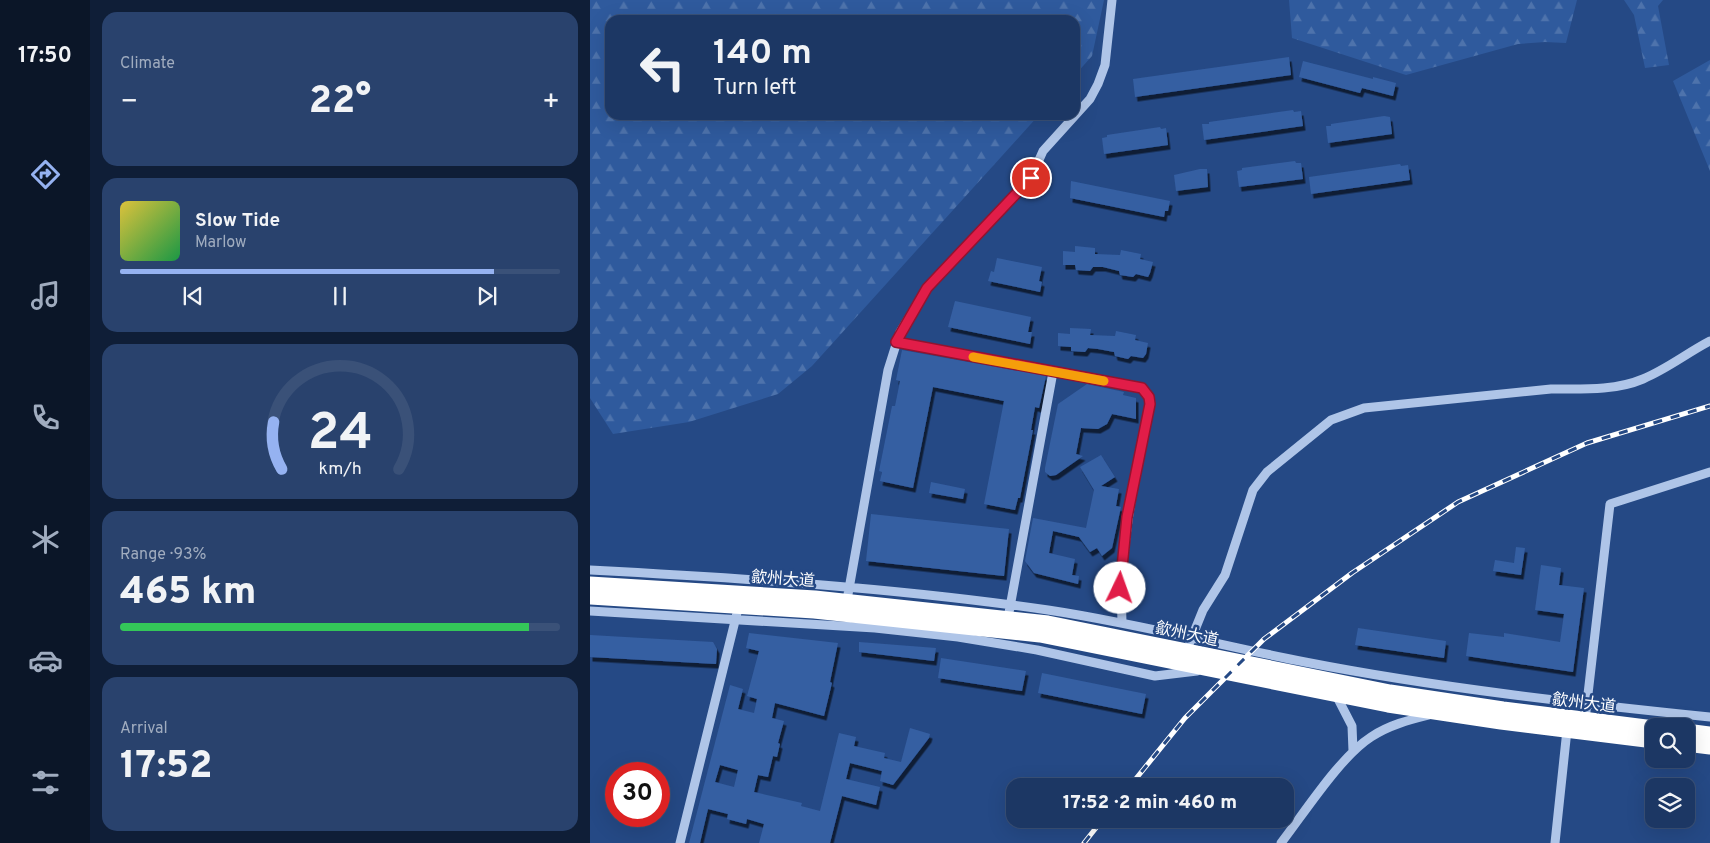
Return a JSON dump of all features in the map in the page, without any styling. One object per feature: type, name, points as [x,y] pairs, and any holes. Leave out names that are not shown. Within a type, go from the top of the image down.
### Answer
[{"type":"highway","name":"歙州大道","points":[[590,584],[848,593],[1009,611],[1113,635],[1190,644],[1390,692],[1645,727]]},
{"type":"highway","name":"歙州大道","points":[[590,597],[737,612],[891,618],[1046,636],[1336,695],[1436,713],[1645,740]]},
{"type":"highway","points":[[1695,732],[1710,734]]},
{"type":"highway","points":[[1695,745],[1710,747]]},
{"type":"street","points":[[1080,110],[1090,99],[1105,64],[1112,0]]},
{"type":"street","points":[[590,570],[848,593],[888,370],[896,342],[927,288],[1031,178],[1043,150],[1071,120]]},
{"type":"street","points":[[1190,644],[1203,610],[1225,575],[1253,490],[1267,472],[1331,420],[1364,408],[1551,389],[1582,389],[1623,385],[1661,370],[1710,341]]},
{"type":"street","points":[[896,342],[1142,388],[1149,397],[1150,404],[1124,543],[1120,588],[1122,622]]},
{"type":"street","points":[[1053,372],[1009,611],[1122,622],[1190,644],[1455,686],[1710,718]]},
{"type":"street","points":[[1585,720],[1610,504],[1710,472]]},
{"type":"street","points":[[590,611],[737,612],[680,843]]},
{"type":"street","points":[[1336,695],[1352,726],[1353,751]]},
{"type":"street","points":[[1281,843],[1353,751],[1372,736],[1393,725],[1436,713]]},
{"type":"street","points":[[1555,843],[1567,730]]},
{"type":"green space","points":[[590,0],[1104,0],[1092,56],[1080,69],[1080,15],[605,15],[605,120],[1034,120],[812,366],[778,394],[689,422],[613,434],[590,398]]},
{"type":"green space","points":[[1289,0],[1577,0],[1566,43],[1518,44],[1406,75],[1292,38]]},
{"type":"green space","points":[[1624,0],[1663,0],[1658,6],[1669,65],[1645,68],[1634,15]]},
{"type":"green space","points":[[1710,60],[1710,171],[1673,81]]},
{"type":"building","points":[[1289,57],[1291,75],[1135,97],[1133,79]]},
{"type":"building","points":[[1303,61],[1396,83],[1393,96],[1362,88],[1360,93],[1299,77]]},
{"type":"building","points":[[1293,110],[1294,112],[1301,111],[1303,126],[1204,140],[1202,124]]},
{"type":"building","points":[[1384,116],[1390,117],[1392,134],[1328,143],[1326,126]]},
{"type":"building","points":[[1160,127],[1161,129],[1166,128],[1168,145],[1104,154],[1102,138],[1107,137],[1107,135]]},
{"type":"building","points":[[1295,161],[1296,163],[1301,163],[1303,179],[1239,187],[1237,171],[1242,170],[1242,168]]},
{"type":"building","points":[[1400,164],[1401,166],[1408,165],[1410,180],[1311,194],[1309,177]]},
{"type":"building","points":[[1207,169],[1208,187],[1176,191],[1174,175]]},
{"type":"building","points":[[1071,181],[1170,201],[1168,211],[1165,211],[1164,217],[1070,198]]},
{"type":"building","points":[[1075,246],[1095,248],[1095,254],[1120,255],[1121,250],[1141,254],[1140,259],[1153,262],[1150,273],[1148,277],[1136,274],[1133,277],[1120,275],[1119,271],[1103,267],[1093,267],[1090,271],[1076,270],[1075,265],[1063,265],[1063,251],[1075,252]]},
{"type":"building","points":[[997,258],[1042,267],[1039,281],[1042,282],[1040,292],[988,281],[991,271],[994,272]]},
{"type":"building","points":[[955,301],[1031,317],[1028,332],[1032,332],[1030,344],[948,327]]},
{"type":"building","points":[[1070,328],[1091,329],[1090,335],[1115,336],[1116,331],[1136,335],[1135,340],[1148,343],[1146,354],[1143,358],[1131,356],[1128,359],[1115,356],[1114,352],[1098,349],[1088,348],[1085,352],[1071,351],[1071,347],[1058,346],[1058,333],[1070,334]]},
{"type":"building","points":[[902,350],[1046,376],[1039,408],[1035,407],[1031,430],[1033,430],[1020,498],[1018,498],[1015,510],[984,504],[1004,401],[933,387],[913,488],[880,481],[882,472],[879,471],[892,406],[895,406],[900,381],[896,380]]},
{"type":"building","points":[[1087,384],[1124,392],[1123,395],[1136,398],[1136,419],[1112,414],[1107,424],[1098,429],[1081,428],[1076,454],[1083,456],[1056,475],[1050,476],[1045,472],[1045,468],[1058,404]]},
{"type":"building","points":[[1101,455],[1115,477],[1101,486],[1119,489],[1116,506],[1121,507],[1112,548],[1102,556],[1097,548],[1090,552],[1079,537],[1053,531],[1049,553],[1075,559],[1072,575],[1079,576],[1078,584],[1034,573],[1025,561],[1033,518],[1086,528],[1094,490],[1080,467]]},
{"type":"building","points":[[931,482],[965,489],[963,499],[929,493]]},
{"type":"building","points":[[871,514],[1009,529],[1004,576],[866,561]]},
{"type":"building","points":[[1516,547],[1525,548],[1521,575],[1493,571],[1495,560],[1514,563]]},
{"type":"building","points":[[1541,565],[1561,568],[1559,585],[1584,588],[1573,672],[1466,656],[1469,633],[1504,637],[1504,633],[1560,642],[1564,614],[1535,610]]},
{"type":"building","points":[[1358,628],[1446,641],[1444,658],[1355,645]]},
{"type":"building","points":[[749,633],[838,643],[830,682],[832,683],[824,716],[775,703],[772,718],[784,721],[778,743],[780,744],[777,757],[773,756],[768,777],[758,775],[754,792],[802,803],[801,806],[820,811],[839,733],[856,737],[854,746],[885,753],[884,758],[901,762],[910,728],[930,734],[929,738],[893,785],[880,781],[882,771],[850,763],[846,779],[880,787],[876,805],[842,796],[830,843],[759,843],[764,824],[747,819],[746,824],[727,819],[728,814],[708,809],[700,843],[689,843],[730,685],[743,689],[738,709],[754,713],[757,699],[747,696],[759,651],[746,648]],"holes":[[[720,765],[738,770],[734,787],[715,782]]]},
{"type":"building","points":[[590,635],[713,642],[717,649],[716,664],[590,657]]},
{"type":"building","points":[[859,642],[936,648],[934,661],[859,652]]},
{"type":"building","points":[[941,658],[1026,671],[1022,691],[938,678]]},
{"type":"building","points":[[1042,673],[1146,694],[1142,714],[1038,693]]},
{"type":"railway","points":[[1136,778],[1185,718],[1264,639],[1352,573],[1458,502],[1587,443],[1710,406]]},
{"type":"railway","points":[[1084,843],[1096,828]]},
{"type":"slow traffic","points":[[973,357],[1104,381]]},
{"type":"route","points":[[1031,178],[927,288],[896,342],[1142,388],[1145,391],[1149,397],[1150,404],[1127,517],[1120,588]]}]
